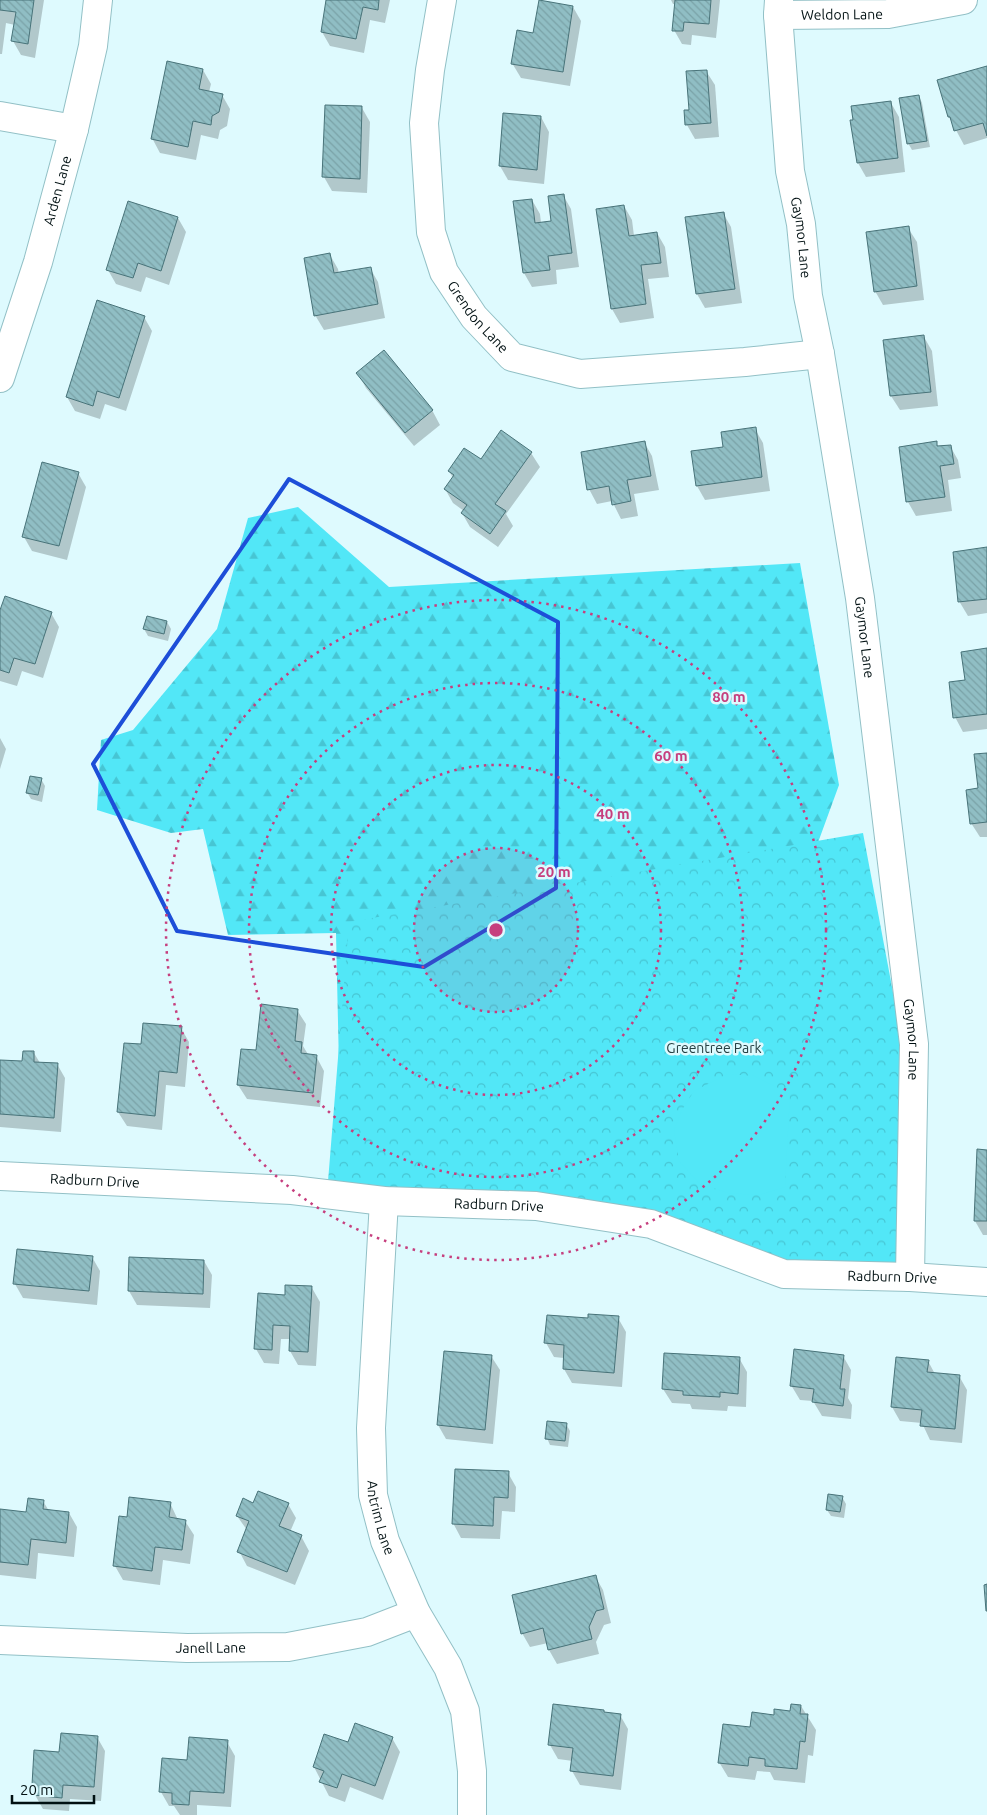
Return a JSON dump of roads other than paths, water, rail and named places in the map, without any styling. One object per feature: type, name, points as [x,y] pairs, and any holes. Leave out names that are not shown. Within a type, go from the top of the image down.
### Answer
[{"type":"street","name":"Arden Lane","points":[[0,378],[38,262],[74,129],[93,46],[98,0]]},
{"type":"street","name":"Grendon Lane","points":[[442,0],[430,70],[424,123],[431,232],[444,272],[474,318],[512,357],[580,374],[745,362],[820,354]]},
{"type":"street","name":"Weldon Lane","points":[[778,8],[888,14],[963,0]]},
{"type":"street","name":"Gaymor Lane","points":[[778,8],[790,171],[801,224],[808,296],[820,354],[860,598],[914,1044],[910,1277]]},
{"type":"street","points":[[0,116],[74,129]]},
{"type":"street","name":"Radburn Drive","points":[[0,1176],[292,1190],[384,1201],[536,1206],[652,1224],[784,1274],[910,1277],[987,1282]]},
{"type":"street","name":"Antrim Lane","points":[[384,1201],[371,1428],[373,1495],[385,1541],[416,1613],[448,1667],[465,1711],[472,1771],[472,1815]]},
{"type":"street","name":"Janell Lane","points":[[0,1640],[187,1648],[288,1647],[367,1632],[416,1613]]},
{"type":"park label","name":"Greentree Park","points":[[714,1048]]}]
